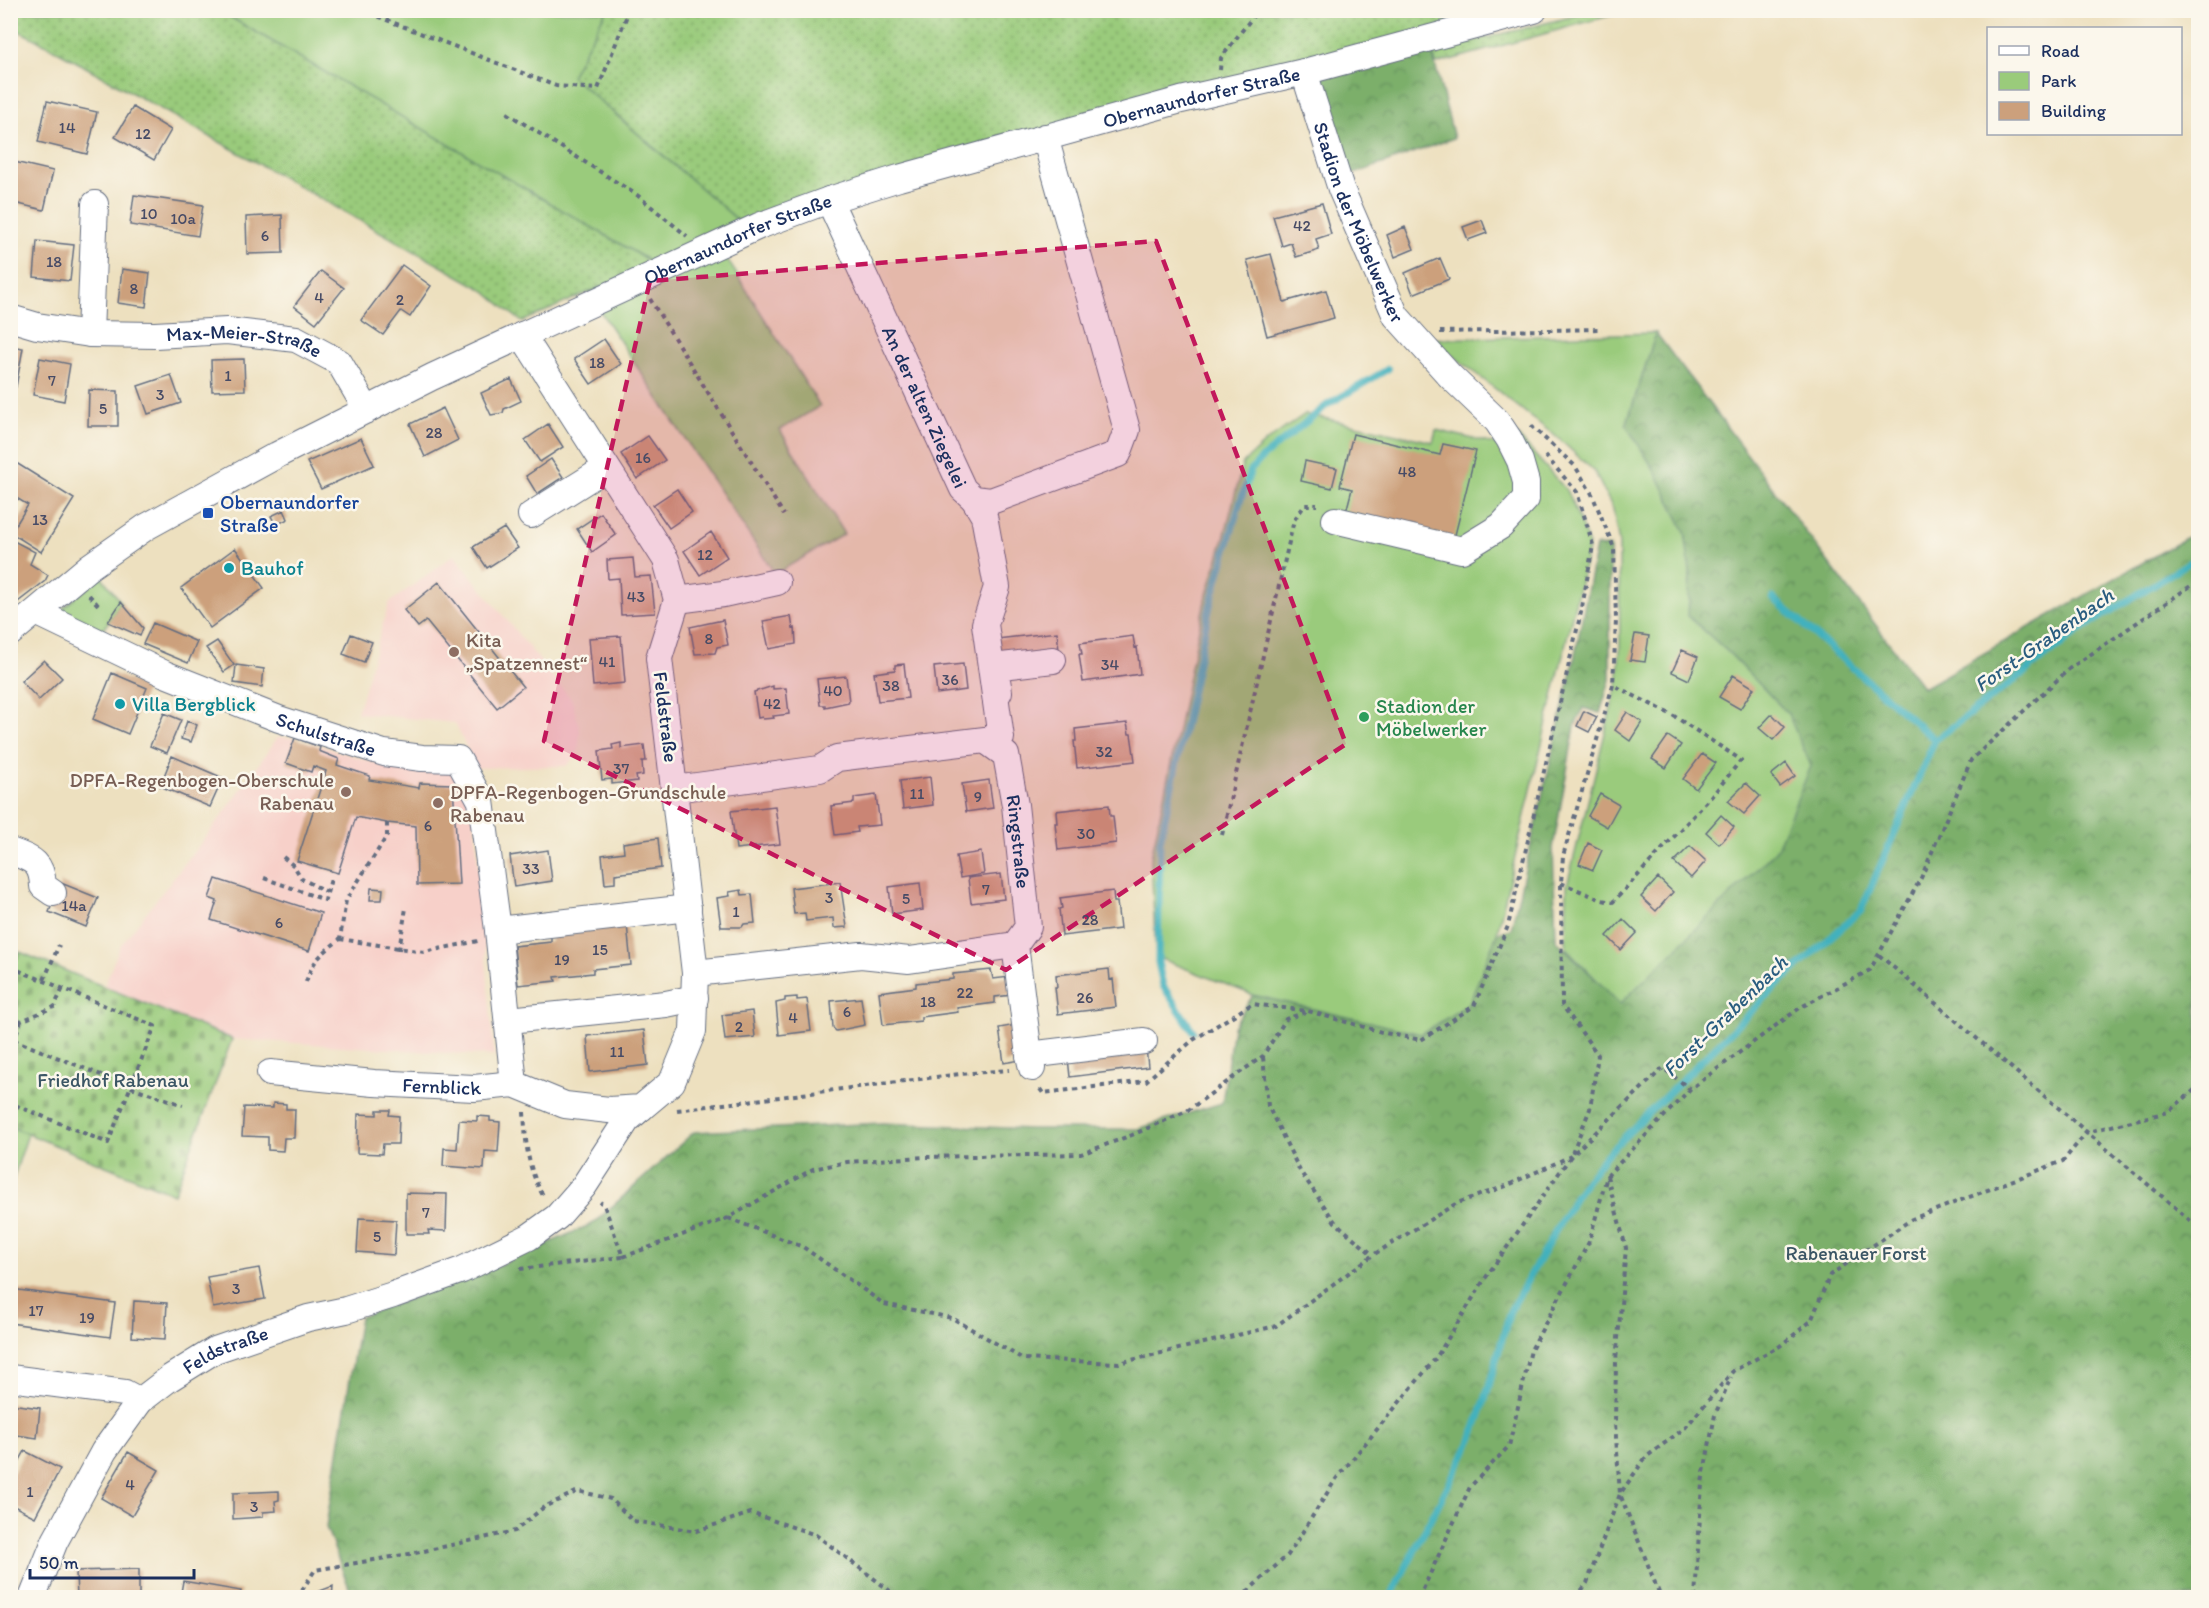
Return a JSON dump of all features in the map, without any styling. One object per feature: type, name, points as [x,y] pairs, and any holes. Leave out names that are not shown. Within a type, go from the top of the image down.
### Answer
[{"type":"street","name":"Obernaundorfer Straße","points":[[10,633],[89,567],[146,526],[277,455],[432,377],[759,226],[829,200],[899,178],[1045,137],[1218,91],[1304,72],[1534,10]]},
{"type":"street","name":"Stadion der Möbelwerker","points":[[1304,72],[1341,189],[1396,316],[1450,376],[1497,421],[1516,429],[1520,461],[1527,482],[1526,499],[1501,526],[1462,550],[1335,520]]},
{"type":"street","name":"An der alten Ziegelei","points":[[829,200],[963,489],[974,499],[991,501],[1119,454],[1126,430],[1045,137]]},
{"type":"street","points":[[90,334],[95,204]]},
{"type":"street","name":"Max-Meier-Straße","points":[[10,318],[37,326],[90,334],[155,335],[226,331],[296,339],[339,362],[367,410]]},
{"type":"street","points":[[517,337],[666,560],[677,600],[723,594],[777,582]]},
{"type":"street","points":[[531,515],[606,468]]},
{"type":"street","points":[[974,499],[984,516],[997,587],[985,624],[998,742]]},
{"type":"street","name":"Feldstraße","points":[[32,1598],[55,1541],[104,1451],[140,1401],[170,1378],[215,1350],[308,1318],[346,1310],[403,1292],[462,1270],[533,1234],[557,1217],[584,1186],[627,1120],[672,1082],[693,1030],[695,986],[659,658],[677,600]]},
{"type":"street","name":"Schulstraße","points":[[36,612],[165,674],[279,720],[384,753],[422,758],[458,759],[481,801],[499,933]]},
{"type":"street","points":[[998,742],[1004,732],[996,674],[1002,666],[1053,660]]},
{"type":"street","points":[[675,789],[820,769],[837,758],[985,740],[998,742]]},
{"type":"street","name":"Ringstraße","points":[[998,742],[1006,755],[1015,805],[1028,927],[1015,945]]},
{"type":"street","points":[[10,851],[33,860],[43,872],[43,886],[53,893]]},
{"type":"street","points":[[514,1084],[499,933],[688,908]]},
{"type":"street","points":[[508,1020],[666,1004],[695,986],[861,955],[909,960],[1015,945],[1030,1061],[1144,1041]]},
{"type":"street","name":"Fernblick","points":[[270,1073],[374,1083],[474,1088],[514,1084],[565,1105],[609,1110],[641,1108]]},
{"type":"street","points":[[10,1378],[125,1393],[140,1401]]},
{"type":"path","points":[[361,10],[556,86],[598,89],[629,10]]},
{"type":"path","points":[[1218,91],[1221,58],[1258,10]]},
{"type":"path","points":[[507,113],[637,195],[702,251]]},
{"type":"path","points":[[638,281],[784,514]]},
{"type":"path","points":[[1416,337],[1428,332],[1602,329]]},
{"type":"path","points":[[728,1218],[803,1247],[884,1304],[952,1318],[1023,1359],[1119,1363],[1276,1326],[1373,1256],[1457,1203],[1506,1186],[1571,1156],[1590,1109],[1598,1055],[1562,1005],[1561,883],[1563,856],[1613,685],[1616,620],[1614,548],[1592,494],[1575,466],[1516,429]]},
{"type":"path","points":[[641,1108],[661,1111],[710,1107],[960,1074],[1030,1061],[1036,1084],[1043,1093],[1146,1082],[1193,1040],[1252,1004],[1308,1011],[1385,1033],[1421,1040],[1474,1006],[1508,926],[1570,667],[1593,545],[1576,492],[1541,451]]},
{"type":"path","points":[[1221,835],[1294,520],[1305,506],[1321,505],[1335,520]]},
{"type":"path","points":[[1419,1598],[1470,1487],[1509,1446],[1531,1350],[1589,1242],[1607,1176],[1690,1089],[1801,1006],[1870,970],[1921,878],[1971,760],[2069,669],[2199,581]]},
{"type":"path","points":[[1561,883],[1602,900],[1613,902],[1711,797],[1741,760],[1674,716],[1613,685]]},
{"type":"path","points":[[306,982],[310,967],[340,939],[346,900],[387,836],[387,823]]},
{"type":"path","points":[[283,857],[294,866],[302,879],[327,892]]},
{"type":"path","points":[[264,878],[325,900],[331,879],[328,878]]},
{"type":"path","points":[[399,950],[405,908]]},
{"type":"path","points":[[340,939],[399,950],[424,952],[499,933]]},
{"type":"path","points":[[44,980],[59,945]]},
{"type":"path","points":[[1878,955],[2199,1227]]},
{"type":"path","points":[[10,966],[155,1026],[108,1143],[10,1103]]},
{"type":"path","points":[[10,1050],[21,1022],[54,1006],[63,988]]},
{"type":"path","points":[[623,1257],[728,1218],[813,1169],[836,1164],[924,1157],[1081,1154],[1187,1111],[1263,1056],[1286,1019],[1308,1011]]},
{"type":"path","points":[[10,1017],[21,1022]]},
{"type":"path","points":[[14,1040],[131,1087],[183,1105]]},
{"type":"path","points":[[1263,1056],[1268,1106],[1300,1171],[1335,1222],[1373,1256]]},
{"type":"path","points":[[1240,1598],[1288,1555],[1336,1479],[1436,1358],[1490,1271],[1571,1156],[1663,1068],[1690,1089]]},
{"type":"path","points":[[514,1084],[524,1105],[526,1151],[533,1178],[546,1200],[545,1217],[533,1234]]},
{"type":"path","points":[[1576,1598],[1587,1583],[1620,1494],[1646,1457],[1685,1428],[1734,1371],[1780,1346],[1812,1321],[1830,1275],[1912,1219],[2063,1161],[2087,1132],[2168,1112],[2199,1087]]},
{"type":"path","points":[[1607,1176],[1626,1248],[1616,1361],[1615,1423],[1620,1494],[1661,1598]]},
{"type":"path","points":[[1695,1598],[1700,1550],[1702,1483],[1715,1415],[1734,1371]]},
{"type":"path","points":[[297,1598],[315,1570],[415,1553],[514,1531],[544,1507],[578,1491],[611,1499],[633,1521],[696,1531],[751,1513],[816,1535],[889,1590],[891,1598]]},
{"type":"highlighted area","points":[[1156,241],[1346,744],[1006,970],[544,741],[650,281]]},
{"type":"shaded area","name":"Kita „Spatzennest“","points":[[454,555],[572,700],[580,731],[578,754],[566,766],[476,768],[455,723],[357,713],[389,603]]},
{"type":"shaded area","points":[[278,737],[295,738],[393,768],[413,771],[460,770],[473,803],[494,1056],[232,1039],[104,987],[120,946],[219,820]]},
{"type":"green space","points":[[10,11],[220,11],[654,263],[522,322],[482,289],[11,27]]},
{"type":"green space","points":[[220,11],[606,11],[571,76],[741,223],[713,237],[820,406],[780,430],[844,534],[775,574],[588,293],[653,263]]},
{"type":"green space","points":[[606,11],[1534,11],[741,223],[571,76]]},
{"type":"green space","points":[[1594,11],[1627,11],[1436,64],[1428,40],[1437,50]]},
{"type":"green space","points":[[1432,52],[1454,138],[1346,177],[1314,89],[1319,77]]},
{"type":"green space","name":"Rabenauer Forst","points":[[1656,333],[1923,688],[2198,531],[2198,1597],[353,1598],[326,1527],[360,1317],[490,1269],[594,1223],[694,1132],[883,1123],[1033,1129],[1137,1129],[1222,1103],[1233,1027],[1253,995],[1421,1034],[1469,1004],[1497,933],[1511,929],[1574,660],[1596,546],[1610,547],[1610,680],[1600,713],[1583,708],[1575,726],[1553,848],[1556,940],[1620,1003],[1776,850],[1788,714],[1730,654],[1688,616],[1690,572],[1685,532],[1655,471],[1626,426]]},
{"type":"green space","points":[[1656,333],[1626,425],[1655,471],[1685,532],[1690,572],[1688,616],[1730,654],[1788,714],[1811,766],[1776,850],[1620,1004],[1566,948],[1567,885],[1617,685],[1620,650],[1619,544],[1613,509],[1594,471],[1559,439],[1432,339]]},
{"type":"green space","name":"Stadion der Möbelwerker","points":[[1305,414],[1433,442],[1436,430],[1498,445],[1517,435],[1568,492],[1589,545],[1497,933],[1469,1004],[1421,1034],[1253,995],[1156,957],[1151,858],[1204,605],[1243,463],[1267,441]]},
{"type":"green space","points":[[101,576],[121,602],[102,632],[60,613]]},
{"type":"green space","name":"Friedhof Rabenau","points":[[10,948],[232,1039],[174,1194],[11,1127]]},
{"type":"green space","points":[[11,1127],[28,1134],[11,1185]]},
{"type":"building","points":[[47,101],[97,112],[87,154],[38,142]]},
{"type":"building","points":[[133,107],[171,130],[154,160],[115,137]]},
{"type":"building","points":[[10,161],[53,171],[44,210],[10,202]]},
{"type":"building","points":[[134,195],[203,205],[198,236],[130,225]]},
{"type":"building","points":[[1322,203],[1331,234],[1316,239],[1319,250],[1296,257],[1291,243],[1282,246],[1273,216]]},
{"type":"building","points":[[282,215],[283,253],[247,254],[246,217]]},
{"type":"building","points":[[1482,220],[1487,233],[1468,240],[1463,227]]},
{"type":"building","points":[[1405,227],[1414,249],[1395,257],[1387,235]]},
{"type":"building","points":[[37,241],[74,245],[70,281],[34,277]]},
{"type":"building","points":[[1271,254],[1284,302],[1326,290],[1334,318],[1267,336],[1247,260]]},
{"type":"building","points":[[1440,258],[1449,279],[1413,294],[1405,273]]},
{"type":"building","points":[[402,265],[431,286],[410,317],[401,311],[383,335],[361,320]]},
{"type":"building","points":[[122,269],[150,273],[146,307],[118,303]]},
{"type":"building","points":[[321,271],[344,288],[316,323],[294,306]]},
{"type":"building","points":[[604,339],[621,364],[591,384],[574,359]]},
{"type":"building","points":[[10,346],[23,348],[16,387],[10,386]]},
{"type":"building","points":[[40,358],[70,364],[64,401],[33,395]]},
{"type":"building","points":[[244,359],[245,390],[212,391],[211,360]]},
{"type":"building","points":[[171,375],[181,403],[148,414],[138,386]]},
{"type":"building","points":[[511,379],[521,401],[504,409],[503,413],[491,415],[481,393]]},
{"type":"building","points":[[89,390],[118,391],[118,426],[88,426]]},
{"type":"building","points":[[443,408],[458,440],[425,457],[410,424]]},
{"type":"building","points":[[548,424],[563,447],[540,462],[525,440]]},
{"type":"building","points":[[1353,434],[1440,455],[1443,444],[1476,451],[1454,539],[1346,512],[1352,489],[1340,486]]},
{"type":"building","points":[[648,436],[665,460],[637,479],[621,454]]},
{"type":"building","points":[[361,438],[374,465],[321,489],[307,462]]},
{"type":"building","points":[[551,459],[563,477],[537,494],[526,476]]},
{"type":"building","points":[[13,461],[74,499],[41,552],[11,533],[28,505],[10,494],[10,466]]},
{"type":"building","points":[[1305,461],[1337,468],[1332,488],[1301,481]]},
{"type":"building","points":[[677,489],[692,512],[669,528],[653,505]]},
{"type":"building","points":[[284,510],[288,519],[276,525],[271,516]]},
{"type":"building","points":[[601,513],[616,535],[592,552],[577,529]]},
{"type":"building","points":[[504,528],[518,548],[487,568],[473,547]]},
{"type":"building","points":[[711,532],[727,557],[700,575],[684,551]]},
{"type":"building","points":[[10,539],[35,552],[30,564],[48,575],[45,581],[10,608]]},
{"type":"building","name":"Bauhof","points":[[235,548],[264,588],[210,628],[181,588]]},
{"type":"building","points":[[633,558],[635,577],[651,576],[655,613],[621,615],[619,578],[608,579],[607,560]]},
{"type":"building","points":[[439,582],[523,687],[497,708],[426,621],[418,627],[404,610]]},
{"type":"building","points":[[121,602],[143,628],[140,636],[108,622]]},
{"type":"building","points":[[791,616],[793,629],[795,628],[796,644],[769,649],[763,621]]},
{"type":"building","points":[[723,620],[728,645],[717,647],[715,653],[695,654],[690,627]]},
{"type":"building","points":[[153,623],[197,642],[188,663],[143,644]]},
{"type":"building","points":[[1057,632],[1059,650],[991,658],[989,640]]},
{"type":"building","points":[[351,634],[372,642],[364,662],[343,654]]},
{"type":"building","points":[[1635,634],[1649,636],[1645,662],[1630,660]]},
{"type":"building","points":[[621,636],[625,683],[593,686],[589,638]]},
{"type":"building","points":[[1133,636],[1135,648],[1137,647],[1140,674],[1083,682],[1079,654],[1082,654],[1080,643]]},
{"type":"building","points":[[217,641],[234,665],[224,672],[206,648]]},
{"type":"building","points":[[1682,650],[1698,657],[1689,680],[1672,672]]},
{"type":"building","points":[[44,660],[62,678],[39,700],[21,681]]},
{"type":"building","points":[[904,664],[908,698],[878,701],[874,673],[895,670],[895,665]]},
{"type":"building","points":[[963,664],[966,690],[937,694],[934,667]]},
{"type":"building","points":[[236,665],[264,669],[262,687],[234,683]]},
{"type":"building","name":"Villa Bergblick","points":[[112,673],[147,688],[128,734],[93,719]]},
{"type":"building","points":[[1733,675],[1754,688],[1740,709],[1719,697]]},
{"type":"building","points":[[846,676],[849,702],[825,707],[825,705],[820,705],[817,679]]},
{"type":"building","points":[[773,686],[773,689],[786,688],[789,714],[773,716],[774,718],[758,718],[754,692]]},
{"type":"building","points":[[1584,711],[1597,717],[1589,732],[1577,726]]},
{"type":"building","points":[[1627,712],[1642,722],[1630,741],[1615,730]]},
{"type":"building","points":[[164,713],[181,720],[167,753],[150,746]]},
{"type":"building","points":[[1772,714],[1785,727],[1773,740],[1759,728]]},
{"type":"building","points":[[187,721],[197,725],[191,742],[181,739]]},
{"type":"building","points":[[1127,723],[1135,761],[1077,768],[1075,729]]},
{"type":"building","points":[[1668,736],[1681,745],[1666,768],[1652,759]]},
{"type":"building","points":[[295,738],[320,747],[319,751],[339,759],[337,765],[370,776],[369,780],[419,788],[420,783],[453,784],[459,884],[417,885],[416,826],[356,817],[338,873],[297,861],[326,771],[313,766],[311,772],[286,763]]},
{"type":"building","points":[[621,743],[621,748],[644,745],[646,761],[642,761],[643,775],[636,776],[637,781],[612,784],[612,779],[602,780],[599,751],[613,749],[612,745]]},
{"type":"building","points":[[1702,754],[1716,763],[1696,789],[1683,779]]},
{"type":"building","points":[[172,756],[223,778],[210,807],[160,786]]},
{"type":"building","points":[[1786,763],[1795,776],[1780,787],[1771,775]]},
{"type":"building","points":[[930,777],[933,805],[903,809],[900,781]]},
{"type":"building","points":[[989,780],[993,808],[966,812],[962,784]]},
{"type":"building","points":[[1746,783],[1760,796],[1744,814],[1728,801]]},
{"type":"building","points":[[1600,794],[1619,805],[1607,827],[1588,816]]},
{"type":"building","points":[[876,795],[880,825],[857,827],[858,832],[835,835],[831,806],[854,803],[854,798]]},
{"type":"building","points":[[1109,805],[1110,816],[1113,816],[1116,843],[1058,850],[1056,811]]},
{"type":"building","points":[[775,806],[780,844],[736,849],[731,811]]},
{"type":"building","points":[[1721,815],[1734,827],[1719,844],[1706,832]]},
{"type":"building","points":[[658,838],[661,868],[615,874],[615,883],[605,884],[602,855],[624,852],[623,843]]},
{"type":"building","points":[[1588,843],[1602,850],[1593,870],[1579,864]]},
{"type":"building","points":[[1690,846],[1706,861],[1691,878],[1674,862]]},
{"type":"building","points":[[548,850],[552,881],[514,887],[510,856]]},
{"type":"building","points":[[981,852],[984,874],[960,878],[956,856]]},
{"type":"building","points":[[1001,874],[1004,899],[971,903],[968,878]]},
{"type":"building","points":[[1658,878],[1673,892],[1656,911],[1641,897]]},
{"type":"building","points":[[216,879],[321,913],[309,951],[211,920],[217,901],[209,898]]},
{"type":"building","points":[[840,882],[847,927],[834,928],[833,918],[806,921],[805,913],[794,914],[791,888]]},
{"type":"building","points":[[61,883],[98,898],[86,927],[49,912]]},
{"type":"building","points":[[920,883],[923,910],[892,914],[889,887]]},
{"type":"building","points":[[371,888],[383,889],[382,900],[370,900]]},
{"type":"building","points":[[741,890],[742,895],[752,894],[755,923],[744,924],[742,927],[721,927],[717,898],[730,896],[729,892]]},
{"type":"building","points":[[1113,891],[1114,902],[1117,902],[1120,929],[1062,936],[1060,898]]},
{"type":"building","points":[[1623,919],[1637,933],[1621,950],[1607,936]]},
{"type":"building","points":[[627,924],[631,965],[593,969],[593,973],[555,977],[556,981],[518,985],[514,946],[551,942],[551,936]]},
{"type":"building","points":[[1109,969],[1110,980],[1113,979],[1116,1007],[1058,1014],[1056,975]]},
{"type":"building","points":[[991,970],[993,979],[1010,977],[1012,995],[995,997],[995,1003],[957,1008],[958,1012],[921,1017],[921,1021],[883,1025],[879,992],[916,987],[916,983],[953,979],[953,974]]},
{"type":"building","points":[[797,997],[797,1000],[807,999],[811,1031],[779,1035],[776,1003],[785,1001],[785,998]]},
{"type":"building","points":[[861,998],[865,1025],[836,1031],[833,1028],[831,1001]]},
{"type":"building","points":[[752,1011],[755,1037],[725,1040],[722,1015]]},
{"type":"building","points":[[1016,1025],[1021,1060],[1004,1063],[999,1028]]},
{"type":"building","points":[[644,1030],[648,1065],[590,1072],[587,1036]]},
{"type":"building","points":[[1146,1048],[1148,1067],[1070,1077],[1068,1058]]},
{"type":"building","points":[[273,1103],[286,1104],[286,1109],[295,1109],[294,1138],[284,1138],[283,1151],[268,1150],[268,1137],[242,1136],[244,1107],[273,1108]]},
{"type":"building","points":[[377,1110],[390,1110],[389,1115],[399,1116],[398,1144],[383,1144],[382,1154],[357,1153],[358,1114],[377,1115]]},
{"type":"building","points":[[477,1116],[490,1117],[490,1121],[500,1122],[498,1152],[485,1151],[484,1169],[443,1166],[444,1148],[457,1149],[459,1120],[477,1121]]},
{"type":"building","points":[[406,1193],[447,1194],[446,1231],[428,1230],[429,1234],[406,1234]]},
{"type":"building","points":[[359,1218],[396,1220],[394,1255],[357,1252]]},
{"type":"building","points":[[259,1268],[265,1299],[213,1308],[207,1277]]},
{"type":"building","points":[[11,1289],[115,1303],[110,1337],[10,1323]]},
{"type":"building","points":[[134,1301],[167,1303],[165,1339],[132,1337]]},
{"type":"building","points":[[10,1404],[40,1408],[37,1438],[10,1434]]},
{"type":"building","points":[[25,1451],[60,1469],[35,1517],[10,1504],[10,1478]]},
{"type":"building","points":[[128,1452],[159,1470],[132,1516],[101,1498]]},
{"type":"building","points":[[279,1491],[279,1500],[275,1501],[276,1511],[263,1512],[263,1517],[233,1519],[233,1493]]},
{"type":"building","points":[[139,1569],[139,1598],[77,1598],[76,1571]]},
{"type":"building","points":[[183,1581],[241,1591],[239,1598],[180,1598]]},
{"type":"building","points":[[333,1586],[332,1598],[304,1598],[304,1597]]},
{"type":"waterway","points":[[1193,1031],[1163,986],[1158,962],[1160,842],[1210,606],[1240,502],[1251,470],[1263,457],[1327,405],[1388,369]]},
{"type":"waterway","name":"Forst-Grabenbach","points":[[1390,1598],[1470,1443],[1485,1400],[1510,1311],[1576,1195],[1605,1156],[1782,981],[1861,910],[1935,740],[2085,627],[2198,557]]},
{"type":"waterway","points":[[1773,598],[1935,740]]},
{"type":"place","name":"Obernaundorfer Straße","points":[[208,513]]},
{"type":"place","name":"Bauhof","points":[[229,568]]},
{"type":"place","name":"Kita „Spatzennest“","points":[[454,652]]},
{"type":"place","name":"Villa Bergblick","points":[[120,704]]},
{"type":"place","name":"Stadion der Möbelwerker","points":[[1364,717]]},
{"type":"place","name":"DPFA-Regenbogen-Oberschule Rabenau","points":[[346,792]]},
{"type":"place","name":"DPFA-Regenbogen-Grundschule Rabenau","points":[[438,803]]}]
